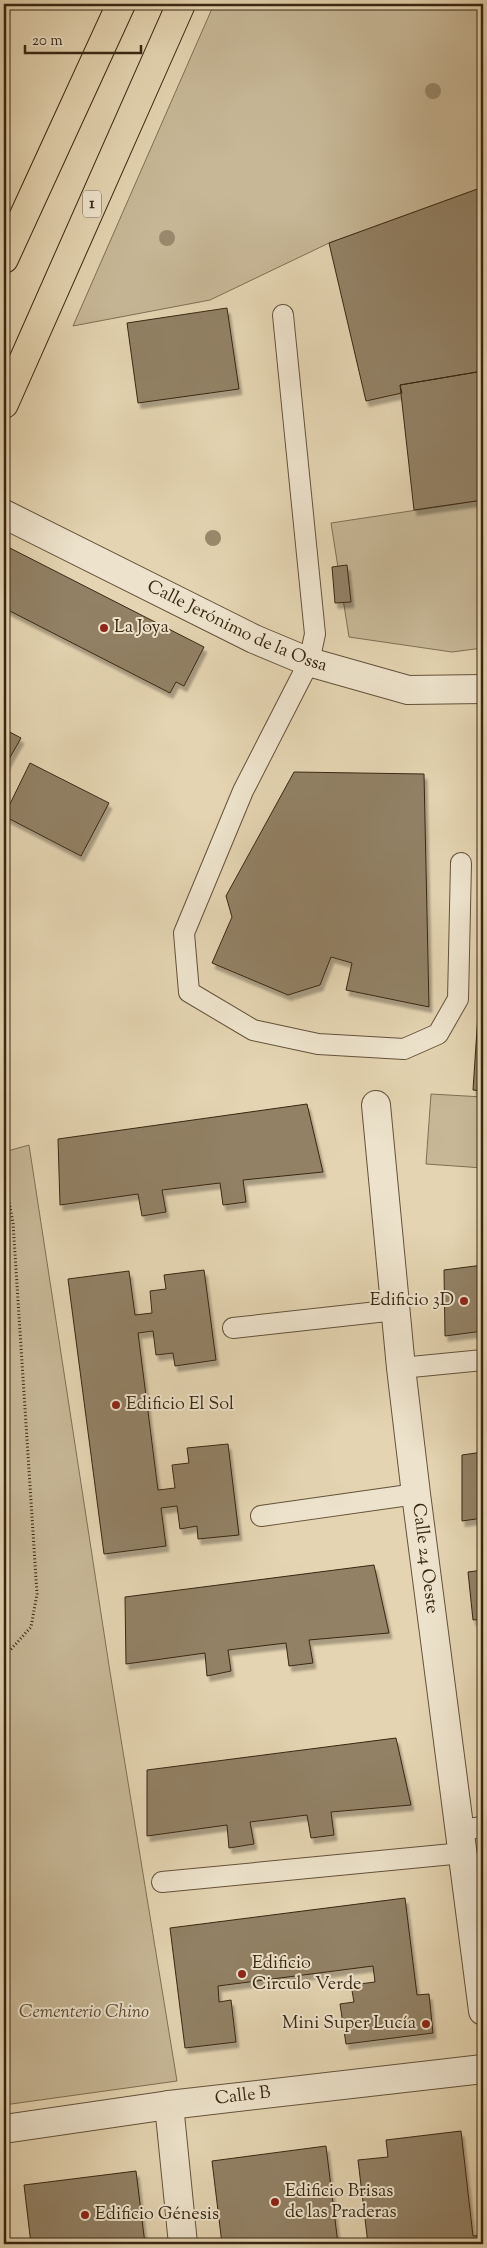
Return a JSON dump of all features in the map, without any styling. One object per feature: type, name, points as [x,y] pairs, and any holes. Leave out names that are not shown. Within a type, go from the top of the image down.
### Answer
[{"type":"highway","points":[[4,259],[121,4]]},
{"type":"highway","name":"1","points":[[4,404],[181,4]]},
{"type":"street","name":"Calle Jerónimo de la Ossa","points":[[4,514],[254,639],[309,662],[408,690],[483,689]]},
{"type":"street","name":"Calle 24 Oeste","points":[[376,1105],[416,1494],[469,1837],[483,2011]]},
{"type":"street","name":"Calle B","points":[[4,2129],[169,2105],[483,2069]]},
{"type":"street","points":[[169,2105],[183,2244]]},
{"type":"lane","points":[[283,315],[314,609],[315,634],[309,662],[243,791],[184,933],[189,992],[253,1030],[318,1044],[404,1049],[438,1034],[458,999],[462,863]]},
{"type":"lane","points":[[233,1328],[396,1310]]},
{"type":"lane","points":[[402,1368],[483,1360]]},
{"type":"lane","points":[[261,1516],[416,1494]]},
{"type":"lane","points":[[162,1882],[469,1837]]},
{"type":"path","points":[[4,1175],[13,1223],[37,1594],[31,1627],[4,1657]]},
{"type":"green space","points":[[214,4],[483,4],[483,187],[329,243],[210,300],[73,326]]},
{"type":"green space","points":[[483,500],[483,648],[452,652],[349,637],[331,523]]},
{"type":"green space","points":[[431,1094],[483,1097],[483,1168],[426,1164]]},
{"type":"green space","name":"Cementerio Chino","points":[[29,1145],[110,1672],[177,2081],[4,2105],[4,1152]]},
{"type":"building","points":[[483,187],[483,371],[400,385],[402,393],[366,401],[329,243]]},
{"type":"building","points":[[227,308],[239,389],[138,403],[127,323]]},
{"type":"building","points":[[483,371],[483,500],[414,510],[400,385]]},
{"type":"building","name":"La Joya","points":[[4,545],[204,647],[184,686],[176,682],[170,693],[4,608]]},
{"type":"building","points":[[347,565],[351,602],[335,603],[332,567]]},
{"type":"building","points":[[4,729],[21,738],[4,768]]},
{"type":"building","points":[[30,763],[109,803],[81,856],[4,816]]},
{"type":"building","points":[[294,772],[424,774],[429,1007],[346,990],[352,963],[331,957],[320,985],[288,995],[212,963],[232,917],[226,896]]},
{"type":"building","points":[[480,984],[483,984],[483,1091],[473,1090]]},
{"type":"building","points":[[307,1104],[323,1172],[243,1180],[246,1202],[223,1205],[220,1183],[162,1190],[166,1212],[142,1216],[138,1194],[60,1205],[58,1139]]},
{"type":"building","name":"Edificio 3D","points":[[483,1265],[483,1331],[445,1336],[444,1270]]},
{"type":"building","name":"Edificio El Sol","points":[[204,1270],[216,1360],[175,1366],[173,1353],[156,1355],[153,1331],[138,1333],[158,1490],[175,1488],[172,1465],[189,1463],[187,1448],[228,1444],[239,1535],[198,1539],[197,1526],[180,1529],[177,1506],[161,1508],[166,1546],[104,1554],[68,1279],[129,1271],[135,1315],[152,1313],[150,1291],[166,1289],[164,1275]]},
{"type":"building","points":[[483,1452],[483,1518],[462,1521],[462,1455]]},
{"type":"building","points":[[374,1565],[389,1633],[309,1640],[313,1663],[289,1666],[286,1643],[228,1650],[231,1671],[207,1676],[205,1653],[126,1664],[125,1597]]},
{"type":"building","points":[[483,1570],[483,1619],[473,1620],[468,1572]]},
{"type":"building","points":[[396,1738],[411,1805],[331,1812],[334,1835],[311,1838],[307,1815],[250,1822],[254,1844],[229,1848],[227,1825],[147,1836],[147,1770]]},
{"type":"building","name":"Edificio Circulo Verde","points":[[405,1898],[417,1995],[429,1994],[433,2033],[346,2044],[340,2004],[354,2002],[351,1985],[375,1982],[373,1966],[218,1986],[219,2002],[231,2000],[236,2042],[185,2048],[170,1928]]},
{"type":"building","points":[[461,2131],[473,2236],[483,2235],[483,2244],[368,2244],[358,2160],[388,2157],[386,2140]]},
{"type":"building","name":"Edificio Brisas de las Praderas","points":[[326,2146],[338,2244],[222,2244],[212,2161]]},
{"type":"building","name":"Edificio Génesis","points":[[136,2171],[145,2244],[31,2244],[24,2185]]},
{"type":"place","name":"La Joya","points":[[104,628]]},
{"type":"place","name":"Edificio 3D","points":[[464,1301]]},
{"type":"place","name":"Edificio El Sol","points":[[116,1405]]},
{"type":"place","name":"Edificio Circulo Verde","points":[[242,1974]]},
{"type":"place","name":"Mini Super Lucía","points":[[426,2024]]},
{"type":"place","name":"Edificio Brisas de las Praderas","points":[[275,2202]]},
{"type":"place","name":"Edificio Génesis","points":[[85,2215]]}]
